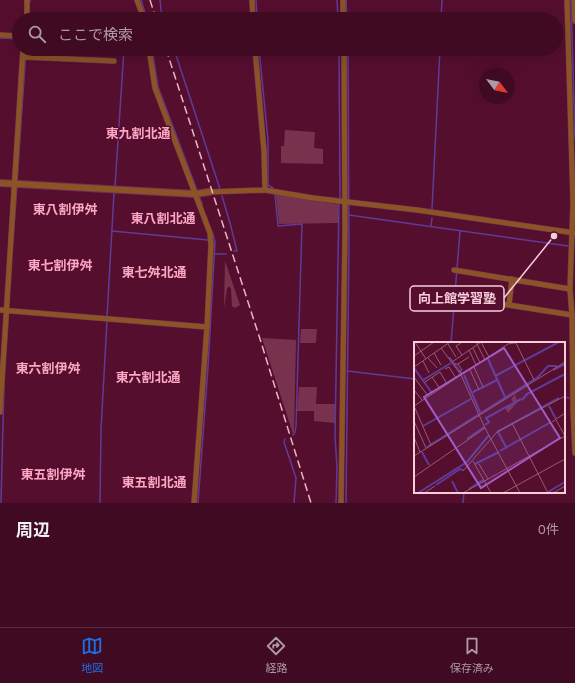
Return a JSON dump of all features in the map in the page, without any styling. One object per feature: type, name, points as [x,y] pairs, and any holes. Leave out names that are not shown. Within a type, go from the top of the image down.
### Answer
[{"type":"street","points":[[27,0],[27,12]]},
{"type":"street","points":[[137,0],[141,12]]},
{"type":"street","points":[[252,0],[253,12]]},
{"type":"street","points":[[343,0],[343,12]]},
{"type":"street","points":[[567,0],[572,22]]},
{"type":"street","points":[[574,0],[572,22],[574,233],[573,271],[570,289],[573,302],[572,315],[574,328],[575,453]]},
{"type":"street","points":[[0,35],[12,36]]},
{"type":"street","points":[[150,56],[154,88],[197,194],[210,233],[207,327],[194,503]]},
{"type":"street","points":[[256,56],[264,151],[265,190]]},
{"type":"street","points":[[341,503],[345,201],[344,56]]},
{"type":"street","points":[[0,412],[24,57],[114,62]]},
{"type":"street","points":[[0,182],[197,194],[210,192],[265,190],[574,233]]},
{"type":"street","points":[[456,270],[570,289]]},
{"type":"street","points":[[509,305],[512,279]]},
{"type":"street","points":[[454,297],[572,315]]},
{"type":"street","points":[[0,310],[207,327]]},
{"type":"shaded area","points":[[285,130],[315,132],[314,148],[323,149],[323,164],[281,163],[281,146],[284,146]]},
{"type":"shaded area","points":[[276,194],[338,204],[338,223],[279,224]]},
{"type":"shaded area","points":[[225,261],[240,305],[235,308],[232,306],[231,289],[229,286],[227,289],[224,308]]},
{"type":"shaded area","points":[[301,329],[317,329],[316,343],[300,343]]},
{"type":"shaded area","points":[[262,338],[296,340],[293,434]]},
{"type":"shaded area","points":[[299,387],[317,387],[316,404],[335,404],[335,423],[314,421],[314,411],[297,411]]},
{"type":"waterway","points":[[29,5],[30,0]]},
{"type":"waterway","points":[[141,0],[145,12]]},
{"type":"waterway","points":[[160,0],[162,12]]},
{"type":"waterway","points":[[256,0],[257,12]]},
{"type":"waterway","points":[[337,0],[338,12]]},
{"type":"waterway","points":[[346,0],[347,12]]},
{"type":"waterway","points":[[441,12],[442,0]]},
{"type":"waterway","points":[[571,0],[575,139]]},
{"type":"waterway","points":[[0,38],[12,39]]},
{"type":"waterway","points":[[17,182],[26,56]]},
{"type":"waterway","points":[[115,186],[124,56]]},
{"type":"waterway","points":[[153,56],[158,87],[198,193]]},
{"type":"waterway","points":[[176,56],[220,189]]},
{"type":"waterway","points":[[260,56],[268,140],[268,185],[273,188]]},
{"type":"waterway","points":[[339,56],[340,199]]},
{"type":"waterway","points":[[346,503],[349,242],[348,56]]},
{"type":"waterway","points":[[432,209],[440,56]]},
{"type":"waterway","points":[[13,239],[17,185]]},
{"type":"waterway","points":[[107,317],[114,193]]},
{"type":"waterway","points":[[275,194],[278,226],[302,224],[296,426],[293,435]]},
{"type":"waterway","points":[[199,196],[202,204]]},
{"type":"waterway","points":[[222,196],[237,251],[234,251]]},
{"type":"waterway","points":[[336,503],[337,468],[335,436],[339,203]]},
{"type":"waterway","points":[[349,215],[568,246]]},
{"type":"waterway","points":[[431,226],[432,218]]},
{"type":"waterway","points":[[112,231],[208,240]]},
{"type":"waterway","points":[[451,342],[460,231]]},
{"type":"waterway","points":[[198,503],[215,242],[213,234]]},
{"type":"waterway","points":[[214,254],[226,254]]},
{"type":"waterway","points":[[6,349],[8,319]]},
{"type":"waterway","points":[[100,503],[101,429],[107,321]]},
{"type":"waterway","points":[[347,371],[414,379]]},
{"type":"waterway","points":[[1,503],[4,385]]},
{"type":"waterway","points":[[565,397],[569,398]]},
{"type":"waterway","points":[[285,439],[284,442],[296,478],[294,503]]},
{"type":"waterway","points":[[463,503],[464,493]]},
{"type":"railway","points":[[150,0],[154,12]]},
{"type":"railway","points":[[168,56],[260,339],[311,503]]},
{"type":"place","name":"向上館学習塾","points":[[554,236]]},
{"type":"district","name":"東九割北通","points":[[138,133]]},
{"type":"district","name":"東八割伊舛","points":[[65,209]]},
{"type":"district","name":"東八割北通","points":[[163,218]]},
{"type":"district","name":"東七割伊舛","points":[[60,265]]},
{"type":"district","name":"東七舛北通","points":[[154,272]]},
{"type":"district","name":"東六割伊舛","points":[[48,368]]},
{"type":"district","name":"東六割北通","points":[[148,377]]},
{"type":"district","name":"東五割伊舛","points":[[53,474]]},
{"type":"district","name":"東五割北通","points":[[154,482]]}]
